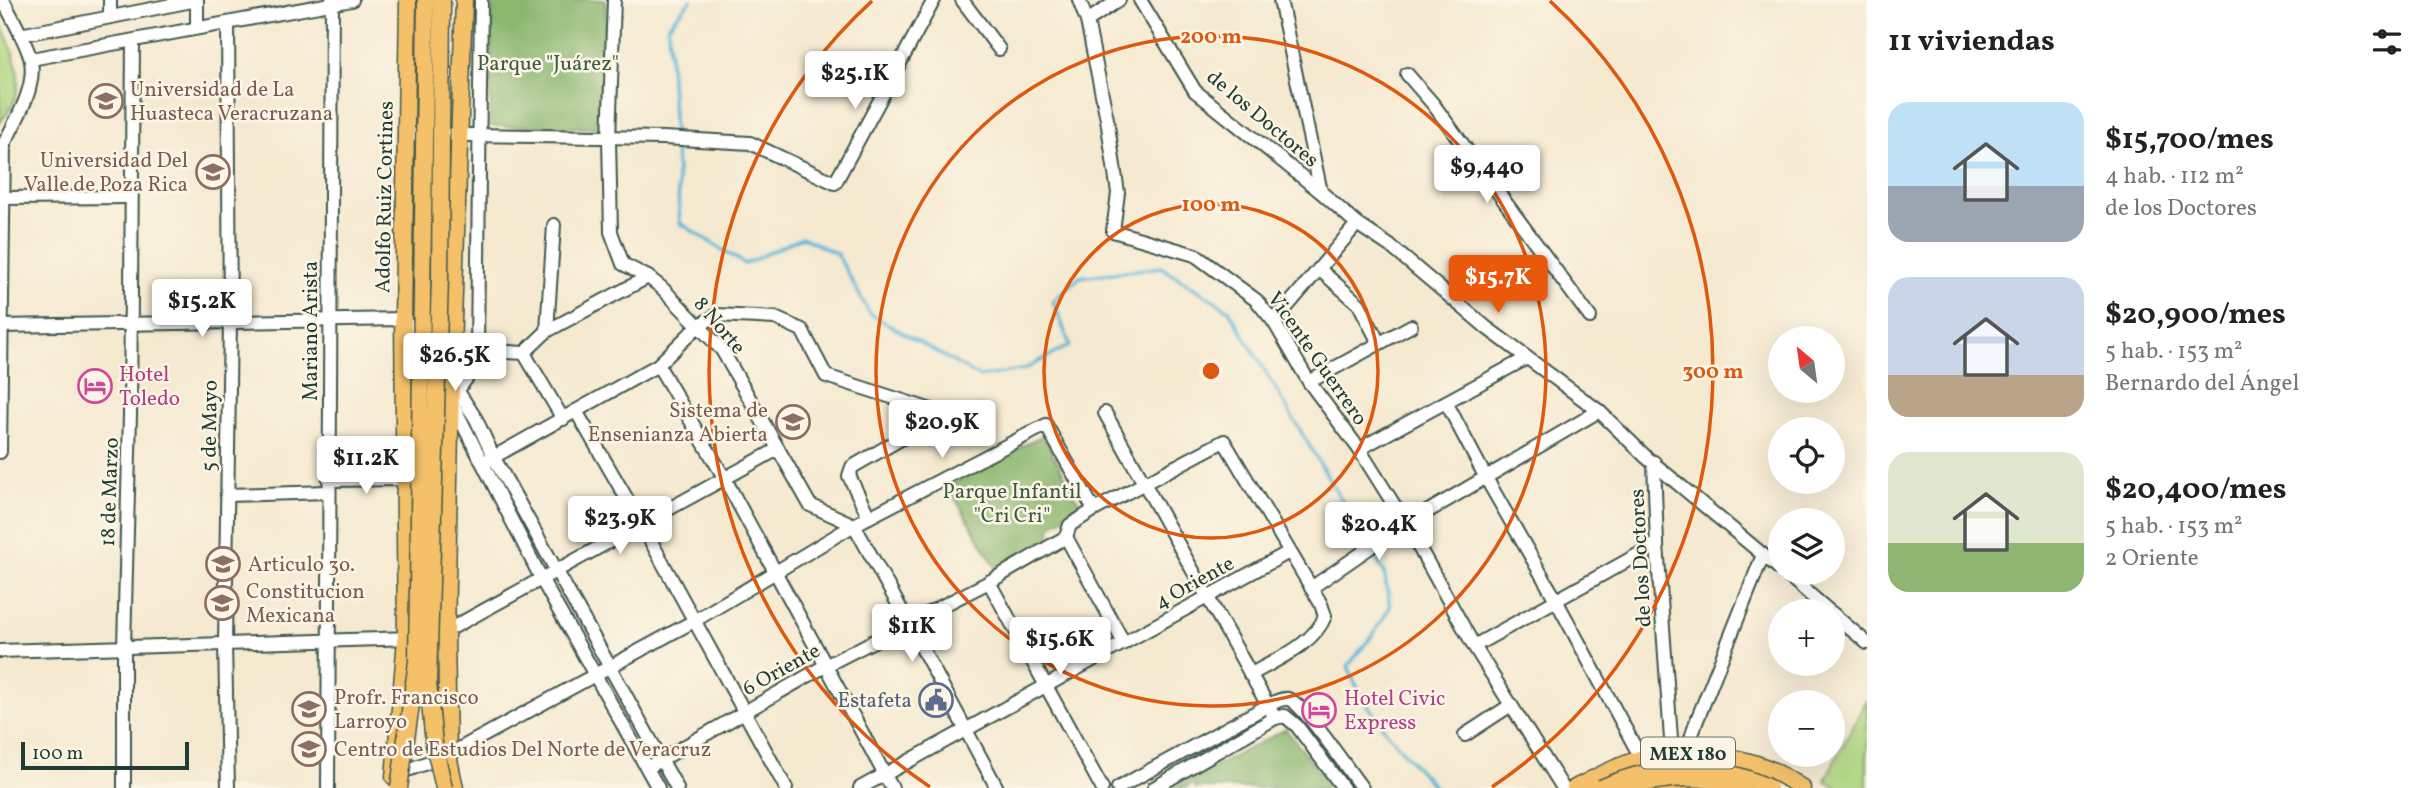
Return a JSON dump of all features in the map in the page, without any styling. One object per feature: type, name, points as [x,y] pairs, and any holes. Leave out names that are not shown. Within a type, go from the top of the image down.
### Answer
[{"type":"main road","name":"Adolfo Ruiz Cortines","points":[[395,784],[406,639],[404,325],[408,0]]},
{"type":"main road","points":[[395,784],[417,662],[426,0]]},
{"type":"main road","points":[[442,0],[440,278],[429,683],[434,744],[444,788]]},
{"type":"main road","points":[[455,788],[448,755],[446,633],[464,0]]},
{"type":"main road","name":"MEX 180","points":[[1575,788],[1607,771],[1641,758],[1679,753],[1750,763],[1773,770],[1802,788]]},
{"type":"main road","points":[[1601,788],[1629,775],[1673,767],[1713,769],[1750,779],[1769,788]]},
{"type":"main road","points":[[1626,788],[1654,780],[1695,778],[1741,788]]},
{"type":"street","points":[[0,453],[2,145],[20,112],[31,80],[31,59],[3,0]]},
{"type":"street","points":[[110,0],[110,17]]},
{"type":"street","points":[[20,35],[197,0],[197,29]]},
{"type":"street","points":[[31,59],[352,0]]},
{"type":"street","points":[[453,390],[469,374],[477,350],[481,0]]},
{"type":"street","name":"8 Norte","points":[[614,0],[609,139],[611,232],[623,264],[662,288],[722,350],[810,505],[854,525]]},
{"type":"street","points":[[406,134],[664,138],[750,144],[835,183],[934,0]]},
{"type":"street","points":[[962,0],[999,49]]},
{"type":"street","name":"Vicente Guerrero","points":[[1079,0],[1087,20],[1107,118],[1118,193],[1112,234],[1195,255],[1256,300],[1273,322],[1309,382],[1359,449],[1406,524],[1474,646],[1563,788]]},
{"type":"street","points":[[1087,20],[1119,0]]},
{"type":"street","name":"de los Doctores","points":[[1140,0],[1195,91],[1321,191],[1357,224],[1390,246],[1487,328],[1599,411],[1654,463],[1657,544],[1679,753]]},
{"type":"street","name":"de los Doctores","points":[[1280,0],[1321,191]]},
{"type":"street","name":"Mariano Arista","points":[[328,788],[332,2]]},
{"type":"street","name":"5 de Mayo","points":[[228,23],[229,322],[225,645],[228,788]]},
{"type":"street","name":"18 de Marzo","points":[[124,788],[132,41]]},
{"type":"street","points":[[1407,74],[1433,104],[1590,317]]},
{"type":"street","points":[[2,198],[131,197]]},
{"type":"street","points":[[1273,322],[1357,224]]},
{"type":"street","points":[[547,331],[554,225]]},
{"type":"street","points":[[1319,268],[1359,304],[1379,343]]},
{"type":"street","points":[[477,350],[524,353],[547,331],[648,277]]},
{"type":"street","points":[[489,460],[658,365],[698,326],[717,315],[775,318],[802,330],[827,376],[944,414],[852,467],[849,476],[869,517]]},
{"type":"street","points":[[1,326],[330,320],[404,325],[453,390],[489,460],[542,580],[658,788]]},
{"type":"street","points":[[404,325],[453,390]]},
{"type":"street","points":[[1309,382],[1412,326]]},
{"type":"street","points":[[524,353],[563,419]]},
{"type":"street","points":[[1359,449],[1527,358]]},
{"type":"street","points":[[658,365],[725,479],[892,788]]},
{"type":"street","points":[[1446,402],[1641,758]]},
{"type":"street","points":[[576,411],[642,525],[786,788]]},
{"type":"street","points":[[1311,588],[1391,533],[1599,411]]},
{"type":"street","points":[[1105,413],[1267,706],[1297,726],[1343,788],[1358,783],[1304,710],[1289,699],[1267,706],[1118,788]]},
{"type":"street","points":[[395,784],[694,621],[854,525],[1045,425],[1094,510]]},
{"type":"street","name":"6 Oriente","points":[[647,768],[825,666],[989,582],[1066,537],[1070,525],[1094,510],[1224,441],[1289,552]]},
{"type":"street","points":[[0,651],[406,639],[446,633],[778,449]]},
{"type":"street","points":[[489,460],[557,572],[677,788]]},
{"type":"street","points":[[1654,463],[1768,559]]},
{"type":"street","points":[[227,495],[404,479]]},
{"type":"street","points":[[854,525],[997,788]]},
{"type":"street","points":[[1066,537],[1124,643]]},
{"type":"street","points":[[1474,646],[1657,544]]},
{"type":"street","points":[[1250,675],[1301,645],[1321,626],[1325,616],[1289,552]]},
{"type":"street","name":"4 Oriente","points":[[860,788],[1289,552]]},
{"type":"street","points":[[1672,787],[1679,753],[1695,725],[1763,555]]},
{"type":"street","points":[[989,582],[1102,788]]},
{"type":"street","points":[[1799,585],[1815,599]]},
{"type":"street","points":[[1845,624],[1867,643]]},
{"type":"street","points":[[1465,735],[1511,705]]},
{"type":"street","points":[[1154,788],[1280,717]]},
{"type":"green space","name":"Parque \"Juárez\"","points":[[492,0],[606,0],[603,128],[490,126]]},
{"type":"green space","points":[[0,21],[15,60],[18,85],[10,110],[0,122]]},
{"type":"green space","name":"Parque Infantil \"Cri Cri\"","points":[[1043,435],[1081,506],[1052,525],[1048,548],[997,570],[948,486]]},
{"type":"green space","points":[[1867,699],[1867,788],[1838,788],[1825,780],[1832,767],[1845,767],[1845,741]]},
{"type":"green space","points":[[1286,729],[1331,788],[1195,788],[1195,783],[1185,788],[1173,788]]},
{"type":"waterway","points":[[674,135],[668,26],[691,0]]},
{"type":"waterway","points":[[675,143],[680,223],[745,264],[802,237],[837,254],[870,314],[980,377],[1025,369],[1070,345],[1053,301],[1080,277],[1161,267],[1229,310],[1384,572],[1390,607],[1372,636],[1348,666],[1374,715],[1435,788]]},
{"type":"place","name":"Universidad de La Huasteca Veracruzana","points":[[106,101]]},
{"type":"place","name":"Universidad Del Valle de Poza Rica","points":[[213,172]]},
{"type":"place","name":"Hotel Toledo","points":[[95,386]]},
{"type":"place","name":"Sistema de Ensenianza Abierta","points":[[793,422]]},
{"type":"place","name":"Articulo 3o.","points":[[223,564]]},
{"type":"place","name":"Constitucion Mexicana","points":[[222,603]]},
{"type":"place","name":"Estafeta","points":[[936,700]]},
{"type":"place","name":"Profr. Francisco Larroyo","points":[[309,709]]},
{"type":"place","name":"Hotel Civic Express","points":[[1319,710]]},
{"type":"place","name":"Centro de Estudios Del Norte de Veracruz","points":[[309,749]]}]
